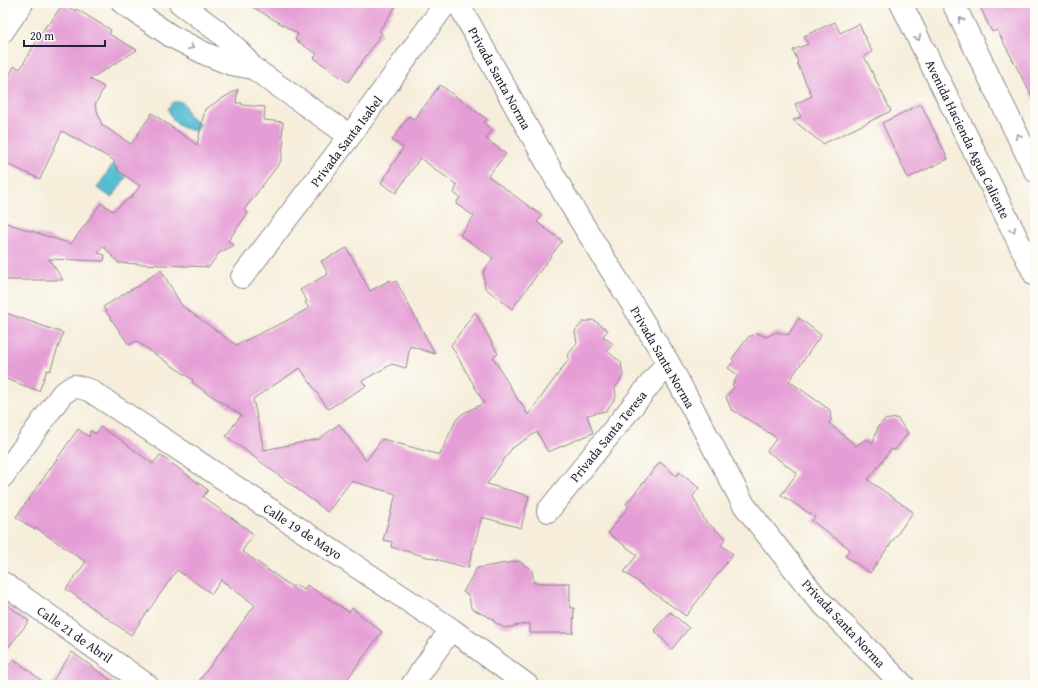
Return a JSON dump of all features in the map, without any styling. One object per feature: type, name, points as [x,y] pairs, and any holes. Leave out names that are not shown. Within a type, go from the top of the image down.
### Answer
[{"type":"street","points":[[3,31],[22,3]]},
{"type":"street","points":[[123,3],[171,36],[206,54],[231,64],[253,68]]},
{"type":"street","name":"Privada Santa Isabel","points":[[242,277],[350,136],[446,3]]},
{"type":"street","name":"Privada Santa Norma","points":[[458,3],[566,197],[668,362],[744,505],[817,598],[903,685]]},
{"type":"street","name":"Avenida Hacienda Agua Caliente","points":[[900,3],[1035,275]]},
{"type":"street","points":[[953,3],[1035,171]]},
{"type":"street","points":[[163,31],[182,4],[220,33],[237,49],[253,68],[350,136]]},
{"type":"street","name":"Privada Santa Teresa","points":[[548,511],[668,362]]},
{"type":"street","name":"Calle 19 de Mayo","points":[[3,476],[62,394],[74,386],[89,390],[451,629],[527,685]]},
{"type":"street","name":"Calle 21 de Abril","points":[[3,583],[147,685]]},
{"type":"street","points":[[412,685],[451,629]]},
{"type":"water","points":[[173,102],[182,102],[189,116],[200,125],[198,129],[195,131],[181,127],[175,122],[168,109]]},
{"type":"water","points":[[113,164],[118,168],[117,170],[128,174],[112,198],[97,188]]},
{"type":"building","points":[[63,3],[111,30],[109,34],[137,50],[90,79],[104,87],[95,105],[102,125],[131,144],[152,113],[197,145],[205,109],[238,89],[236,103],[265,107],[264,120],[283,122],[282,139],[284,139],[281,161],[244,210],[248,213],[228,241],[234,245],[219,253],[209,267],[119,263],[103,246],[98,253],[105,255],[104,261],[49,259],[63,280],[3,280],[3,222],[71,244],[101,203],[113,211],[129,198],[130,199],[140,186],[117,170],[118,168],[113,164],[115,161],[62,131],[40,179],[3,162],[3,90],[14,66],[20,69],[47,24],[49,25]]},
{"type":"building","points":[[246,3],[398,3],[379,31],[382,33],[348,82],[314,58],[317,54],[295,40],[298,34]]},
{"type":"building","points":[[995,3],[1035,3],[1035,102],[997,30],[992,32],[981,9]]},
{"type":"building","points":[[835,22],[840,33],[859,24],[872,52],[864,56],[891,111],[823,144],[793,120],[801,117],[795,104],[812,96],[797,63],[798,62],[793,50],[808,44],[804,36]]},
{"type":"building","points":[[440,85],[487,119],[484,123],[492,130],[486,139],[506,154],[488,176],[542,216],[537,222],[562,241],[512,309],[485,288],[483,272],[493,258],[460,235],[474,216],[456,204],[460,197],[454,194],[457,185],[420,158],[396,193],[381,183],[403,148],[392,140],[409,116],[415,120],[422,108]]},
{"type":"building","points":[[921,104],[948,159],[908,178],[882,123]]},
{"type":"building","points":[[347,248],[370,291],[390,280],[392,283],[396,281],[435,354],[410,346],[406,368],[392,364],[362,381],[366,386],[328,409],[300,368],[253,399],[264,450],[319,439],[339,424],[366,461],[382,439],[440,455],[456,420],[462,414],[484,403],[451,345],[475,312],[498,354],[493,357],[528,415],[569,359],[568,355],[577,343],[575,331],[583,322],[593,320],[608,330],[603,336],[613,344],[607,351],[621,362],[623,376],[615,388],[616,397],[606,411],[587,415],[593,433],[548,452],[537,432],[512,448],[487,484],[529,496],[521,528],[482,517],[468,568],[391,547],[392,542],[383,540],[396,494],[351,481],[328,512],[226,436],[241,415],[208,394],[192,382],[193,380],[136,341],[129,345],[103,307],[141,285],[140,284],[161,270],[182,306],[236,345],[309,308],[305,302],[307,301],[300,290],[328,274],[321,261]]},
{"type":"building","points":[[3,312],[63,333],[50,371],[47,370],[39,391],[3,378]]},
{"type":"building","points":[[799,318],[821,335],[789,381],[830,410],[831,420],[829,423],[856,446],[866,439],[873,443],[878,427],[884,420],[897,418],[908,433],[895,450],[891,449],[868,480],[913,512],[870,573],[845,556],[850,549],[812,521],[815,517],[781,495],[797,473],[767,451],[777,438],[731,409],[726,397],[734,387],[732,385],[738,375],[728,368],[734,361],[732,359],[749,336],[757,333],[766,337],[777,332],[788,335]]},
{"type":"building","points":[[100,427],[121,440],[153,464],[160,455],[208,490],[203,497],[253,535],[242,551],[292,587],[295,584],[304,590],[307,585],[349,612],[352,608],[382,632],[343,685],[196,685],[255,605],[221,580],[212,594],[177,570],[131,635],[66,589],[86,562],[36,528],[35,530],[16,517],[78,429],[89,437],[90,431],[96,434]]},
{"type":"building","points":[[660,462],[676,476],[679,472],[699,488],[693,496],[705,521],[726,538],[721,545],[733,554],[686,616],[624,572],[637,555],[608,533],[629,506],[626,504]]},
{"type":"building","points":[[519,561],[532,570],[534,583],[570,583],[570,608],[574,608],[573,633],[530,633],[530,623],[505,628],[494,622],[494,620],[471,608],[469,596],[463,592],[477,568]]},
{"type":"building","points":[[3,602],[29,621],[3,654]]},
{"type":"building","points":[[670,612],[689,628],[672,649],[654,630]]},
{"type":"building","points":[[72,652],[117,685],[50,685]]},
{"type":"building","points":[[14,659],[47,685],[3,685],[3,673]]}]
